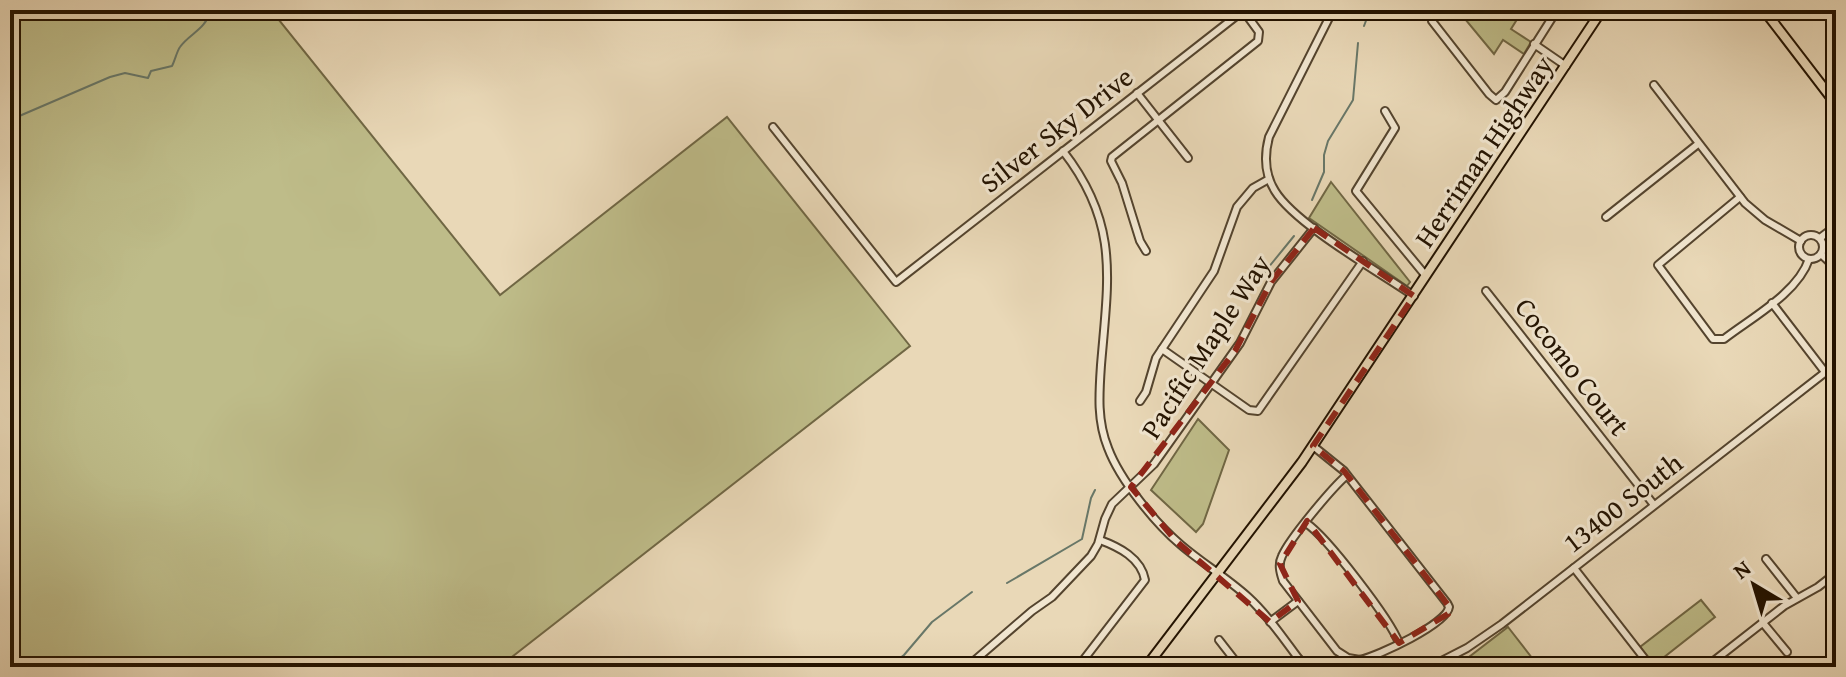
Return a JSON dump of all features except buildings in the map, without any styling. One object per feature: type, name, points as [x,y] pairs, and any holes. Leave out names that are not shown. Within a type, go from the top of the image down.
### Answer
[{"type":"main road","name":"Herriman Highway","points":[[1217,573],[1313,446],[1602,10]]},
{"type":"main road","points":[[1764,10],[1836,104]]},
{"type":"main road","points":[[1146,667],[1217,573]]},
{"type":"street","points":[[1146,251],[1111,158],[1258,41],[1259,32],[1243,10]]},
{"type":"street","name":"Silver Sky Drive","points":[[773,127],[896,282],[1243,10]]},
{"type":"street","points":[[1333,10],[1269,137],[1266,155],[1269,179],[1284,203],[1314,228],[1414,296]]},
{"type":"street","points":[[1431,10],[1432,21],[1496,100],[1505,92],[1557,10]]},
{"type":"street","points":[[1534,44],[1566,66]]},
{"type":"street","points":[[1654,85],[1740,197],[1759,216],[1801,241]]},
{"type":"street","points":[[1137,93],[1188,158]]},
{"type":"street","points":[[1385,111],[1395,128],[1356,191],[1426,276]]},
{"type":"street","points":[[1606,217],[1698,144]]},
{"type":"street","points":[[1063,151],[1087,185],[1104,232],[1108,268],[1100,413],[1110,454],[1131,487],[1176,541],[1249,598],[1305,667]]},
{"type":"street","points":[[1140,401],[1146,392],[1154,362],[1214,271],[1240,202],[1253,188],[1269,179]]},
{"type":"street","points":[[1740,197],[1658,265],[1717,341],[1724,339],[1797,281],[1809,259]]},
{"type":"street","points":[[1820,238],[1836,226]]},
{"type":"street","name":"Pacific Maple Way","points":[[967,667],[1052,597],[1091,556],[1100,540],[1108,511],[1154,464],[1240,343],[1271,282],[1314,228]]},
{"type":"street","points":[[1801,241],[1811,235],[1820,238]]},
{"type":"street","points":[[1801,241],[1800,252],[1809,259],[1815,259],[1821,254],[1823,246],[1820,238]]},
{"type":"street","points":[[1821,254],[1836,268]]},
{"type":"street","points":[[1162,349],[1249,410],[1256,411],[1363,261]]},
{"type":"street","name":"Cocomo Court","points":[[1486,291],[1654,505]]},
{"type":"street","points":[[1772,303],[1825,372]]},
{"type":"street","name":"13400 South","points":[[1430,667],[1482,639],[1836,364]]},
{"type":"street","points":[[1313,446],[1347,475],[1447,603],[1449,610],[1439,622],[1369,658],[1348,658],[1337,651],[1283,581],[1280,564],[1284,552],[1347,475]]},
{"type":"street","points":[[1306,523],[1322,537],[1390,625],[1399,643]]},
{"type":"street","points":[[1078,667],[1145,580],[1143,572],[1128,554],[1100,540]]},
{"type":"street","points":[[1766,559],[1797,598]]},
{"type":"street","points":[[1574,568],[1651,667]]},
{"type":"street","points":[[1706,667],[1797,598],[1836,573]]},
{"type":"street","points":[[1270,622],[1298,601]]},
{"type":"street","points":[[1763,623],[1787,652]]},
{"type":"street","points":[[1219,640],[1240,667]]},
{"type":"street","points":[[1288,667],[1299,659]]},
{"type":"highlighted area","points":[[1314,228],[1414,296],[1313,446],[1344,471],[1448,605],[1448,614],[1399,643],[1307,521],[1280,564],[1298,601],[1270,622],[1176,541],[1131,487],[1235,351],[1271,282]]},
{"type":"shaded area","points":[[10,10],[271,10],[500,295],[727,117],[910,346],[499,667],[10,667]]},
{"type":"shaded area","points":[[1462,10],[1523,10],[1511,29],[1531,42],[1524,54],[1503,40],[1494,54],[1460,13]]},
{"type":"shaded area","points":[[1331,182],[1410,282],[1407,286],[1309,218]]},
{"type":"shaded area","points":[[1198,419],[1229,450],[1203,524],[1196,532],[1151,490]]},
{"type":"shaded area","points":[[1701,600],[1715,617],[1654,665],[1640,647]]},
{"type":"shaded area","points":[[1508,627],[1539,667],[1456,667]]},
{"type":"waterway","points":[[10,120],[110,77],[125,73],[148,78],[151,71],[172,66],[180,47],[202,26],[210,10]]},
{"type":"waterway","points":[[1364,26],[1370,10]]},
{"type":"waterway","points":[[1312,200],[1324,172],[1328,141],[1353,100],[1358,43]]},
{"type":"waterway","points":[[1259,279],[1294,236]]},
{"type":"waterway","points":[[1007,583],[1082,539],[1095,490]]},
{"type":"waterway","points":[[888,667],[904,655],[932,622],[972,592]]}]
